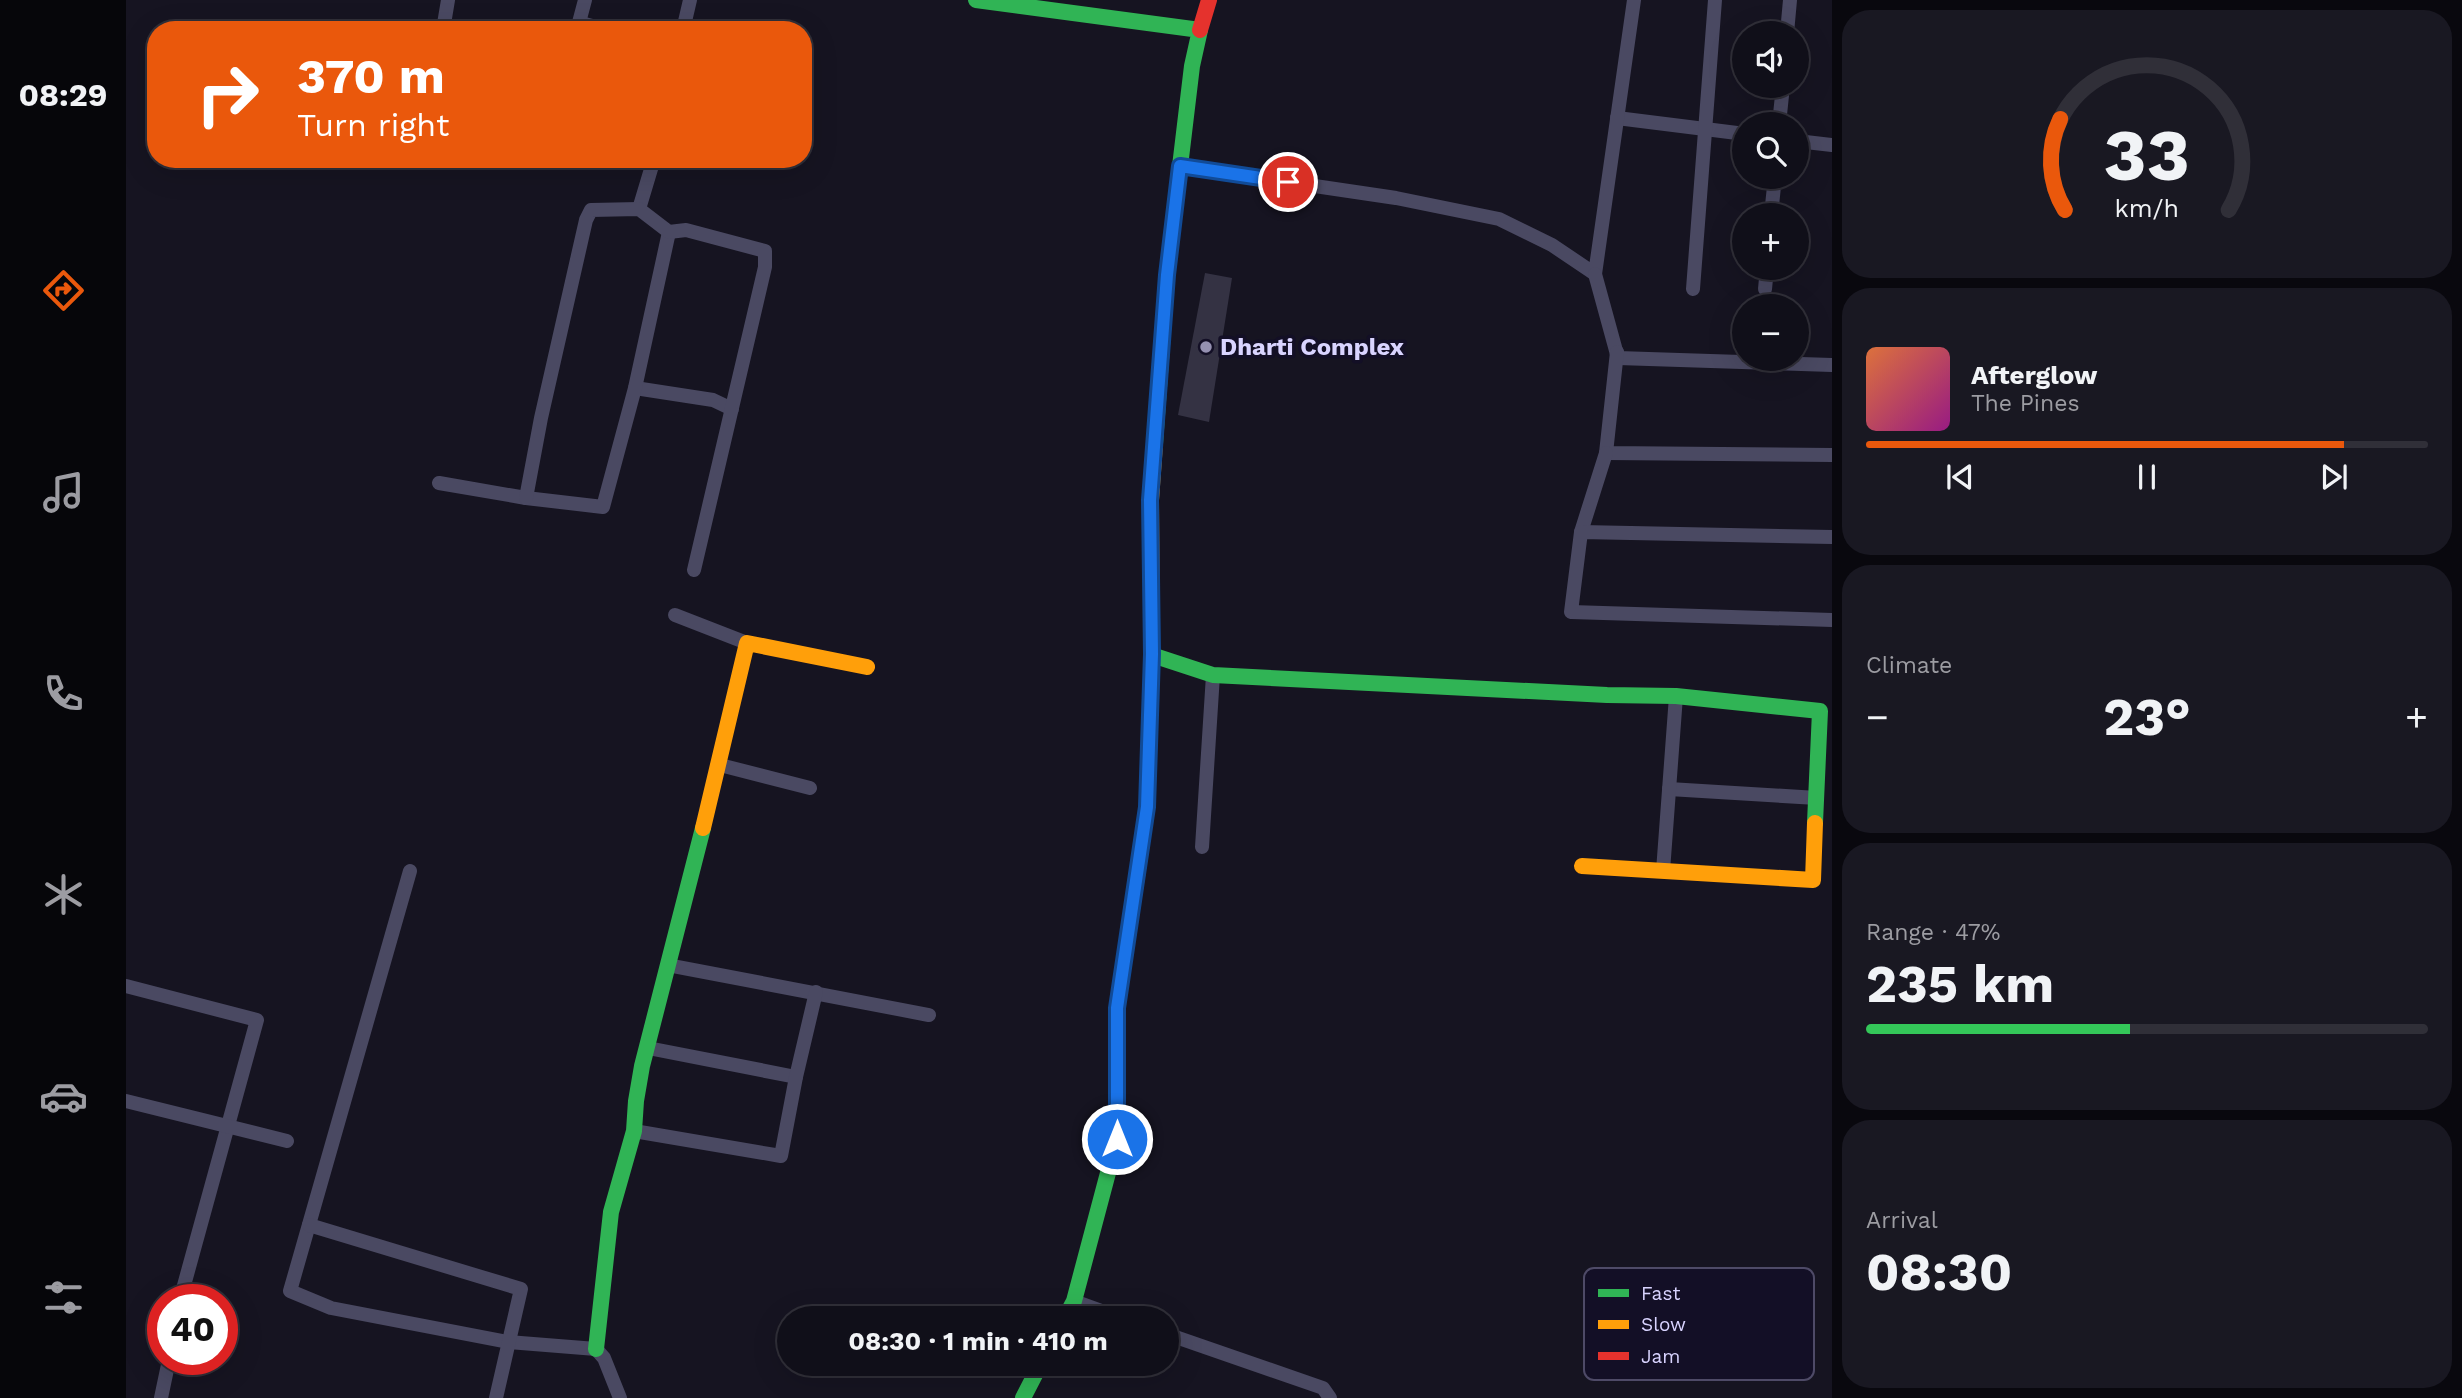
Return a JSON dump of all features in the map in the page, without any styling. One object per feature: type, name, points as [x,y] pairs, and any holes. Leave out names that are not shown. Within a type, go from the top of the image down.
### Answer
[{"type":"street","points":[[444,21],[448,0]]},
{"type":"street","points":[[580,21],[585,0]]},
{"type":"street","points":[[685,21],[690,0]]},
{"type":"street","points":[[976,0],[1200,30]]},
{"type":"street","points":[[1071,1306],[1117,1139],[1117,1008],[1147,807],[1152,654],[1150,500],[1167,275],[1192,66],[1209,0]]},
{"type":"street","points":[[1634,0],[1595,274],[1618,358],[1832,365]]},
{"type":"street","points":[[1693,289],[1715,0]]},
{"type":"street","points":[[1788,21],[1790,0]]},
{"type":"street","points":[[1617,118],[1732,132]]},
{"type":"street","points":[[1809,142],[1832,145]]},
{"type":"street","points":[[1180,166],[1396,198],[1499,219],[1552,244],[1595,274]]},
{"type":"street","points":[[639,209],[650,168]]},
{"type":"street","points":[[526,498],[541,418],[586,220],[591,210],[639,209],[669,232],[687,230],[765,251],[765,267],[694,570]]},
{"type":"street","points":[[439,483],[526,498],[603,507],[635,388],[669,232]]},
{"type":"street","points":[[1765,289],[1766,280]]},
{"type":"street","points":[[1616,352],[1606,453],[1581,533],[1571,612],[1832,620]]},
{"type":"street","points":[[635,388],[713,400],[732,409]]},
{"type":"street","points":[[1606,453],[1832,455]]},
{"type":"street","points":[[1581,533],[1832,537]]},
{"type":"street","points":[[675,615],[747,643],[866,667]]},
{"type":"street","points":[[596,1349],[611,1212],[634,1131],[633,1118],[648,1048],[720,765],[747,643]]},
{"type":"street","points":[[1152,654],[1213,675],[1607,695],[1676,696],[1820,711],[1813,880],[1582,866]]},
{"type":"street","points":[[1202,847],[1213,675]]},
{"type":"street","points":[[1663,871],[1676,696]]},
{"type":"street","points":[[720,765],[810,788]]},
{"type":"street","points":[[1669,789],[1817,798]]},
{"type":"street","points":[[411,871],[289,1291],[331,1308],[508,1342],[596,1349],[604,1358],[620,1398]]},
{"type":"street","points":[[668,965],[929,1015]]},
{"type":"street","points":[[126,986],[257,1020],[184,1284]]},
{"type":"street","points":[[634,1131],[781,1156],[816,992]]},
{"type":"street","points":[[648,1048],[796,1077]]},
{"type":"street","points":[[126,1101],[287,1141]]},
{"type":"street","points":[[309,1225],[521,1289],[496,1398]]},
{"type":"street","points":[[1074,1301],[1088,1306]]},
{"type":"street","points":[[1179,1338],[1323,1388],[1330,1398]]},
{"type":"street","points":[[161,1398],[166,1375]]},
{"type":"street","points":[[1023,1398],[1034,1376]]},
{"type":"building","name":"Dharti Complex","points":[[1205,273],[1232,278],[1209,422],[1178,415]]},
{"type":"traffic: fast","points":[[976,0],[1200,30],[1192,66],[1167,275],[1155,444]]},
{"type":"traffic: fast","points":[[1152,655],[1213,675],[1607,695],[1676,696],[1820,711],[1815,823]]},
{"type":"traffic: fast","points":[[596,1349],[611,1212],[634,1131],[642,1066],[703,828]]},
{"type":"traffic: fast","points":[[1071,1306],[1117,1139],[1117,1080]]},
{"type":"traffic: fast","points":[[1023,1398],[1034,1376]]},
{"type":"traffic: slow","points":[[1137,876],[1147,807],[1152,655],[1151,500],[1155,444]]},
{"type":"traffic: slow","points":[[703,828],[747,643],[867,667]]},
{"type":"traffic: slow","points":[[1582,866],[1813,880],[1815,823]]},
{"type":"traffic: jam","points":[[1200,30],[1209,0]]},
{"type":"traffic: jam","points":[[1117,1080],[1117,1008],[1137,876]]},
{"type":"place","name":"Dharti Complex","points":[[1206,347]]},
{"type":"route","points":[[1117,1139],[1117,1008],[1147,807],[1152,654],[1150,500],[1167,275],[1180,166],[1288,182]]}]
